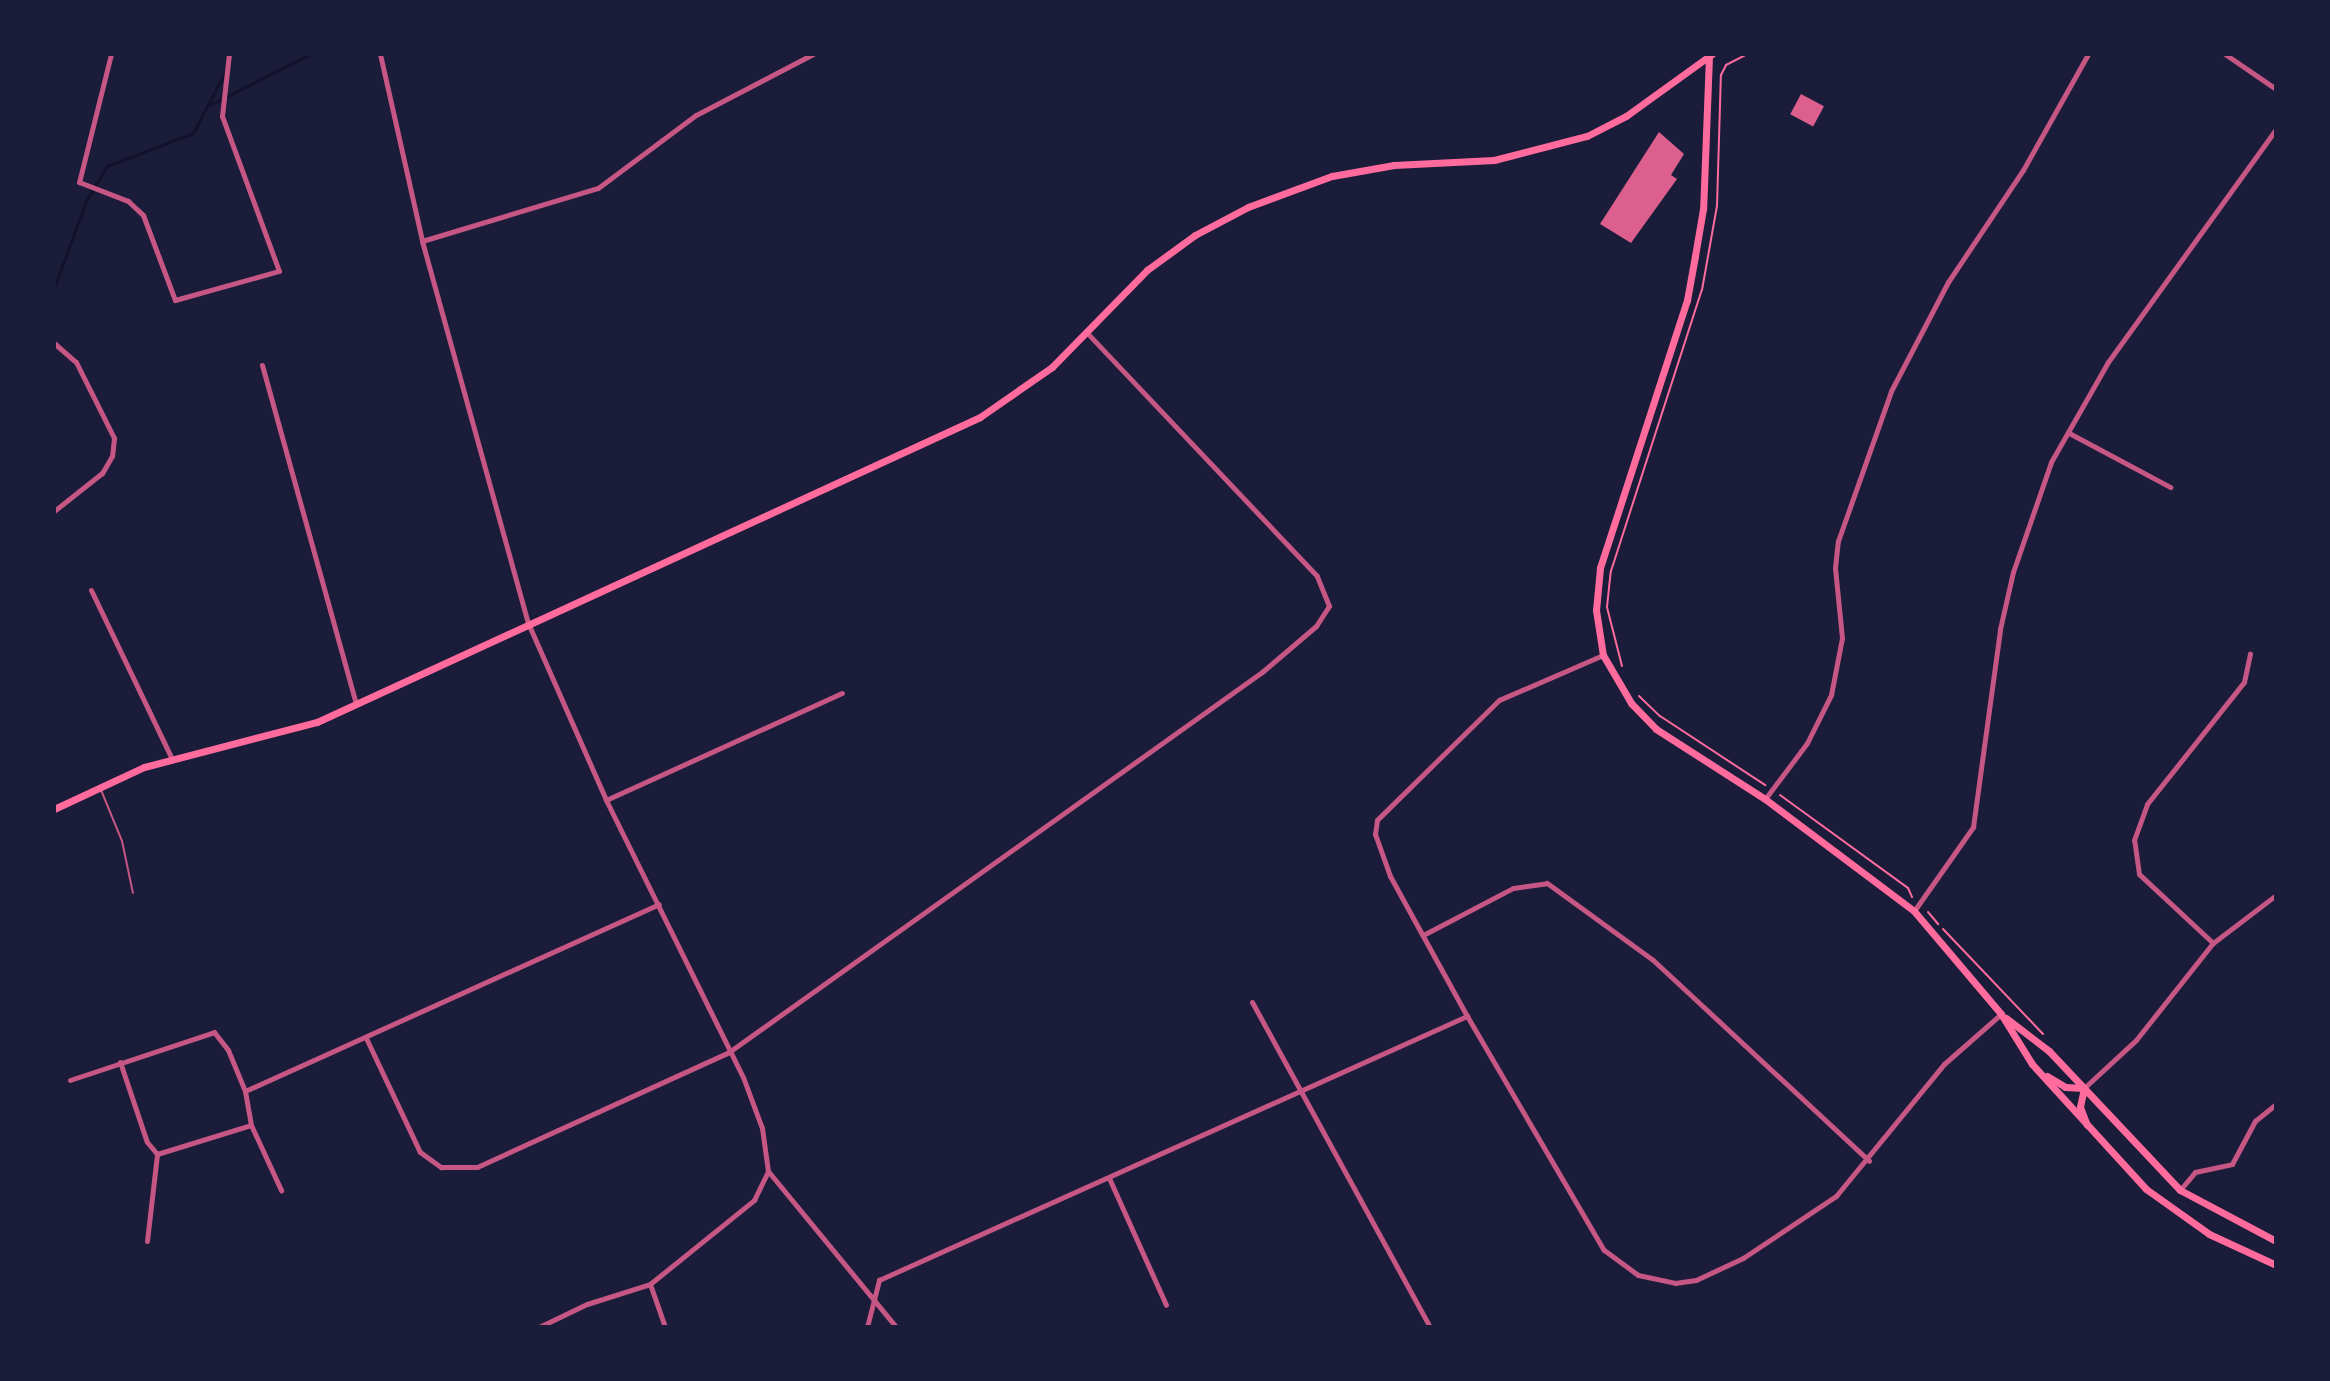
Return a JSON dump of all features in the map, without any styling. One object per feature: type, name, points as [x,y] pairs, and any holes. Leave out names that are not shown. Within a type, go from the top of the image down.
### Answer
[{"type":"main road","points":[[54,809],[99,785],[172,761],[295,729],[356,704],[980,417],[1037,379],[1087,333],[1147,270],[1195,235],[1248,207],[1332,176],[1394,165],[1494,160],[1602,131],[1710,55]]},
{"type":"main road","points":[[1710,55],[1703,209],[1695,256],[1687,300],[1600,568],[1596,610],[1603,655],[1643,718],[1765,799],[1914,911],[2001,1014],[2032,1064],[2089,1129],[2168,1207],[2209,1234],[2276,1265]]},
{"type":"main road","points":[[2001,1014],[2049,1051],[2180,1190],[2276,1241]]},
{"type":"main road","points":[[2032,1064],[2056,1083],[2084,1088]]},
{"type":"main road","points":[[2084,1088],[2080,1107],[2089,1129]]},
{"type":"main road","points":[[2168,1207],[2180,1190]]},
{"type":"street","points":[[111,54],[79,182],[128,201],[143,215],[175,300],[279,271],[222,116],[229,54]]},
{"type":"street","points":[[380,54],[422,241],[528,623],[606,800],[754,1103],[768,1171],[896,1327]]},
{"type":"street","points":[[422,241],[598,188],[696,115],[813,54]]},
{"type":"street","points":[[1765,799],[1807,743],[1831,695],[1842,638],[1835,568],[1838,541],[1891,391],[1948,282],[2023,170],[2088,54]]},
{"type":"street","points":[[2225,54],[2276,89]]},
{"type":"street","points":[[1914,911],[1973,827],[2013,572],[2051,462],[2108,362],[2276,129]]},
{"type":"street","points":[[366,1038],[412,1140],[429,1160],[454,1170],[477,1167],[729,1052],[1262,672],[1316,626],[1329,606],[1317,576],[1087,333]]},
{"type":"street","points":[[54,343],[76,362],[114,438],[112,456],[102,473],[54,511]]},
{"type":"street","points":[[262,365],[356,704]]},
{"type":"street","points":[[2069,433],[2170,487]]},
{"type":"street","points":[[91,590],[172,761]]},
{"type":"street","points":[[2213,943],[2139,874],[2134,840],[2147,804],[2244,682],[2250,654]]},
{"type":"street","points":[[1603,655],[1499,700],[1377,820],[1380,856],[1467,1016],[1589,1230],[1622,1265],[1656,1281],[1696,1280],[1743,1258],[1836,1196],[1869,1161],[1944,1064],[2001,1014]]},
{"type":"street","points":[[606,800],[842,693]]},
{"type":"street","points":[[1425,934],[1513,888],[1547,883],[1653,960],[1869,1161]]},
{"type":"street","points":[[2084,1088],[2136,1040],[2213,943],[2276,895]]},
{"type":"street","points":[[245,1091],[659,904]]},
{"type":"street","points":[[1252,1002],[1430,1327]]},
{"type":"street","points":[[867,1327],[879,1280],[1467,1016]]},
{"type":"street","points":[[70,1080],[214,1032],[224,1039],[245,1091],[251,1125],[281,1190]]},
{"type":"street","points":[[120,1062],[147,1142],[157,1154],[147,1241]]},
{"type":"street","points":[[2180,1190],[2195,1172],[2232,1164],[2255,1121],[2276,1104]]},
{"type":"street","points":[[157,1154],[251,1125]]},
{"type":"street","points":[[539,1327],[587,1304],[650,1284],[754,1200],[768,1171]]},
{"type":"street","points":[[1109,1178],[1166,1305]]},
{"type":"street","points":[[650,1284],[665,1327]]},
{"type":"lane","points":[[99,785],[122,841],[133,893]]},
{"type":"building","points":[[1801,94],[1824,106],[1813,127],[1790,114]]},
{"type":"building","points":[[1659,132],[1684,154],[1671,175],[1677,179],[1631,243],[1600,224]]},
{"type":"waterway","points":[[210,105],[310,54]]},
{"type":"waterway","points":[[54,288],[86,201],[107,166],[193,133],[225,72]]}]
